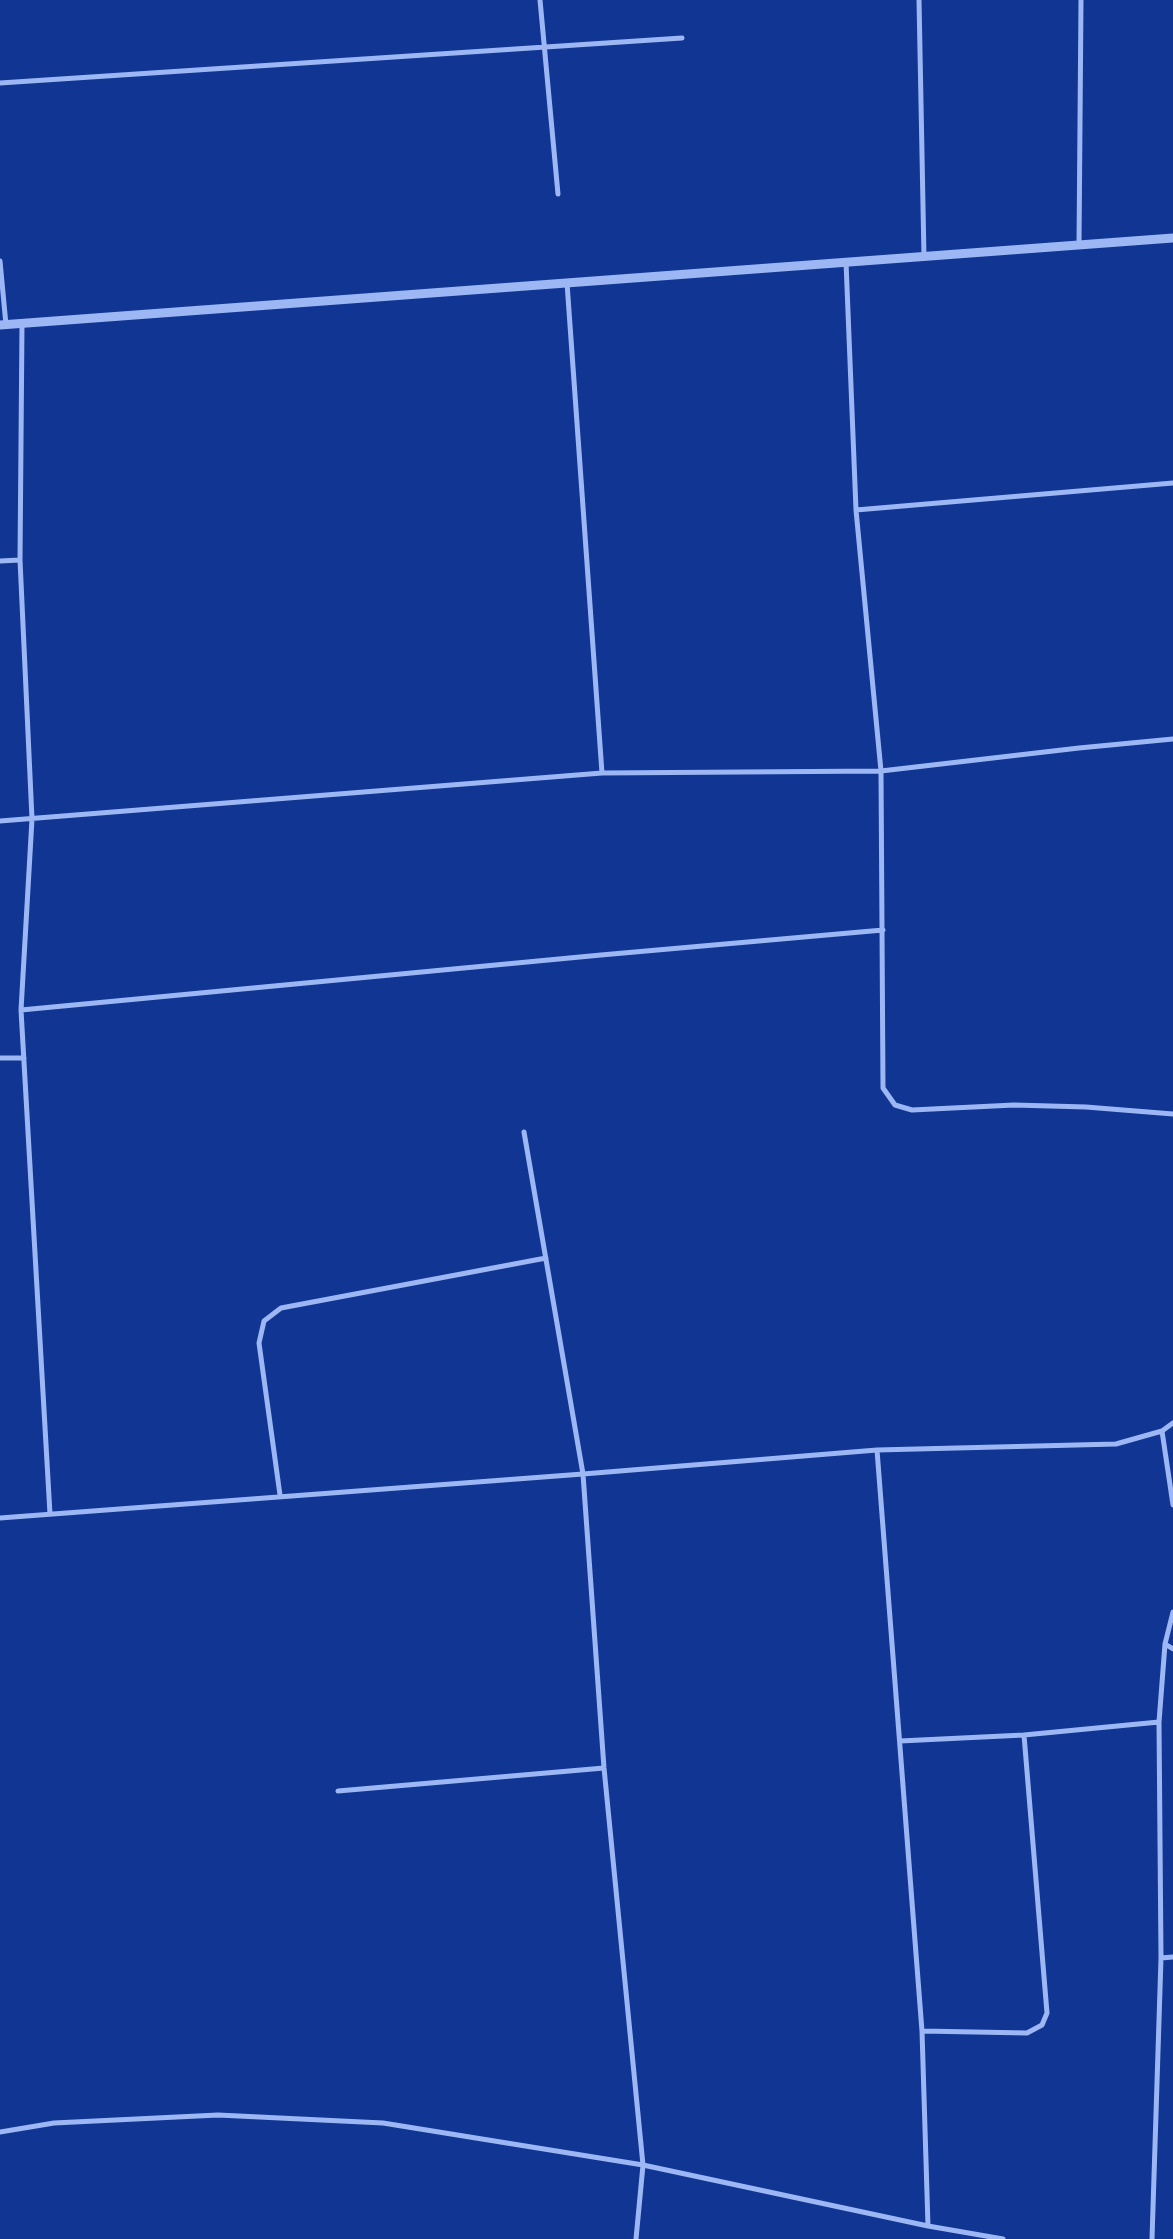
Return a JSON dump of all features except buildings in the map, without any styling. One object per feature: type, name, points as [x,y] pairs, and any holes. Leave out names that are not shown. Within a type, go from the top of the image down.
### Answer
[{"type":"street","points":[[540,0],[558,194]]},
{"type":"street","points":[[919,0],[924,257]]},
{"type":"street","points":[[1079,245],[1080,0]]},
{"type":"street","points":[[0,83],[682,38]]},
{"type":"street","points":[[0,261],[3,325],[1173,238]]},
{"type":"street","points":[[846,262],[856,510],[881,771],[883,1088],[894,1105],[912,1110],[1032,1106],[1086,1107],[1173,1114]]},
{"type":"street","points":[[567,283],[602,773]]},
{"type":"street","points":[[22,324],[20,560],[32,819],[21,1010],[50,1514]]},
{"type":"street","points":[[856,510],[1173,483]]},
{"type":"street","points":[[0,561],[20,560]]},
{"type":"street","points":[[0,821],[602,773],[881,771],[1080,748],[1173,740]]},
{"type":"street","points":[[21,1010],[883,930]]},
{"type":"street","points":[[0,1058],[24,1058]]},
{"type":"street","points":[[524,1132],[583,1474],[604,1768],[643,2165],[636,2239]]},
{"type":"street","points":[[280,1495],[259,1343],[264,1321],[281,1308],[546,1258]]},
{"type":"street","points":[[0,1518],[877,1450],[1116,1444],[1162,1431],[1173,1423]]},
{"type":"street","points":[[1162,1431],[1173,1505]]},
{"type":"street","points":[[877,1450],[922,2031],[928,2226]]},
{"type":"street","points":[[1152,2239],[1161,1958],[1159,1722],[1165,1644],[1173,1612]]},
{"type":"street","points":[[1165,1644],[1173,1649]]},
{"type":"street","points":[[900,1741],[1024,1735],[1159,1722]]},
{"type":"street","points":[[922,2031],[1027,2033],[1042,2025],[1047,2013],[1024,1735]]},
{"type":"street","points":[[338,1791],[604,1768]]},
{"type":"street","points":[[1161,1958],[1173,1957]]},
{"type":"street","points":[[0,2132],[54,2124],[218,2115],[383,2123],[643,2165],[928,2226],[1003,2239]]}]
